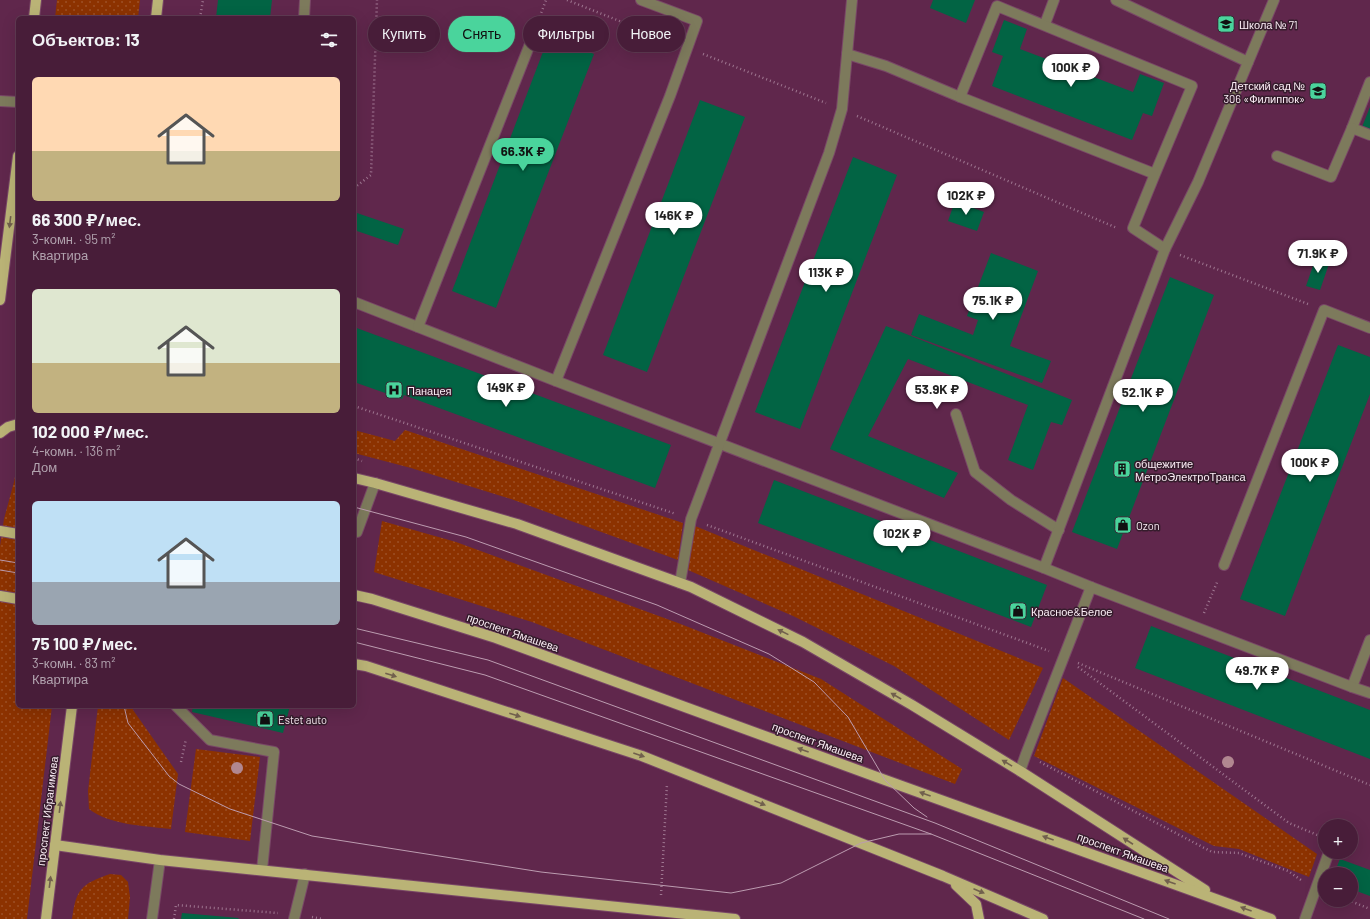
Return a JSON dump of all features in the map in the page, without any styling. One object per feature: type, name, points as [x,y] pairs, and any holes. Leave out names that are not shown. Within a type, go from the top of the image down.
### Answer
[{"type":"main road","points":[[34,16],[36,0]]},
{"type":"main road","points":[[156,16],[158,0]]},
{"type":"main road","points":[[0,300],[16,172]]},
{"type":"main road","points":[[0,433],[8,427],[16,425]]},
{"type":"main road","points":[[356,478],[517,524],[691,587],[803,642],[912,705],[1020,771],[1220,900]]},
{"type":"main road","points":[[0,531],[16,534]]},
{"type":"main road","name":"проспект Ямашева","points":[[356,595],[372,599],[496,638],[1271,919]]},
{"type":"main road","points":[[0,596],[16,599]]},
{"type":"main road","points":[[356,664],[366,666],[642,756],[943,876],[1043,919]]},
{"type":"main road","name":"проспект Ибрагимова","points":[[46,919],[72,708]]},
{"type":"main road","points":[[55,845],[160,860],[736,919]]},
{"type":"main road","points":[[943,876],[958,886],[976,904],[979,919]]},
{"type":"lane","points":[[304,16],[306,0]]},
{"type":"lane","points":[[556,381],[670,96],[697,21],[641,0]]},
{"type":"lane","points":[[680,583],[691,519],[829,153],[842,109],[852,0]]},
{"type":"lane","points":[[1045,24],[1054,0]]},
{"type":"lane","points":[[1116,0],[1248,62]]},
{"type":"lane","points":[[1044,568],[1165,249],[1198,182],[1274,0]]},
{"type":"lane","points":[[960,97],[997,6],[1045,24],[1192,86],[1133,228],[1165,249]]},
{"type":"lane","points":[[418,327],[527,52]]},
{"type":"lane","points":[[847,54],[886,66],[1155,174]]},
{"type":"lane","points":[[1277,156],[1331,177],[1370,82]]},
{"type":"lane","points":[[0,101],[16,102]]},
{"type":"lane","points":[[1352,128],[1370,135]]},
{"type":"lane","points":[[356,303],[719,444],[1370,693]]},
{"type":"lane","points":[[1224,565],[1324,310],[1370,328]]},
{"type":"lane","points":[[956,414],[975,472],[1011,500],[1059,530]]},
{"type":"lane","points":[[356,532],[375,483]]},
{"type":"lane","points":[[1020,771],[1091,587]]},
{"type":"lane","points":[[1352,687],[1370,640]]},
{"type":"lane","points":[[178,708],[210,740],[274,752],[262,870]]},
{"type":"lane","points":[[1305,919],[1326,859]]},
{"type":"lane","points":[[152,919],[160,860]]},
{"type":"lane","points":[[295,916],[305,874]]},
{"type":"path","points":[[200,16],[203,0]]},
{"type":"path","points":[[356,186],[371,175],[377,0]]},
{"type":"path","points":[[540,16],[546,0]]},
{"type":"path","points":[[842,109],[1121,230]]},
{"type":"path","points":[[1165,249],[1324,310]]},
{"type":"path","points":[[356,407],[691,519],[1064,657],[1370,785]]},
{"type":"path","points":[[1198,628],[1224,565]]},
{"type":"path","points":[[1064,657],[1289,823],[1318,835]]},
{"type":"path","points":[[659,911],[662,885],[666,784]]},
{"type":"path","points":[[1358,904],[1370,909]]},
{"type":"path","points":[[174,919],[176,905],[322,919]]},
{"type":"shaded area","points":[[57,0],[140,0],[138,16],[55,16]]},
{"type":"shaded area","points":[[405,430],[683,523],[678,560],[511,499],[411,468],[356,454],[356,431],[395,441]]},
{"type":"shaded area","points":[[16,471],[16,708],[52,708],[27,919],[0,919],[0,546],[4,519]]},
{"type":"shaded area","points":[[382,521],[456,542],[678,623],[821,679],[962,769],[955,784],[532,622],[374,572]]},
{"type":"shaded area","points":[[695,526],[1043,668],[1009,740],[894,666],[793,616],[688,570]]},
{"type":"shaded area","points":[[1063,678],[1317,854],[1309,877],[1239,849],[1214,846],[1034,756]]},
{"type":"shaded area","points":[[98,708],[133,708],[178,774],[171,829],[117,822],[97,814],[89,809],[88,791]]},
{"type":"shaded area","points":[[196,749],[260,757],[250,841],[185,832]]},
{"type":"shaded area","points":[[110,874],[121,875],[128,882],[130,897],[128,919],[72,919],[78,894],[82,889],[87,884]]},
{"type":"building","points":[[218,0],[272,0],[270,16],[216,16]]},
{"type":"building","points":[[933,0],[975,0],[966,23],[930,8]]},
{"type":"building","points":[[1004,20],[1027,29],[1020,49],[1133,92],[1140,74],[1164,83],[1152,116],[1143,113],[1132,140],[992,86],[1003,56],[992,52]]},
{"type":"building","points":[[543,52],[589,52],[594,54],[496,308],[452,291]]},
{"type":"building","points":[[700,100],[745,117],[647,372],[603,355]]},
{"type":"building","points":[[1370,107],[1370,130],[1362,127]]},
{"type":"building","points":[[853,157],[897,175],[800,429],[755,412]]},
{"type":"building","points":[[955,201],[984,212],[977,231],[948,221]]},
{"type":"building","points":[[356,213],[404,229],[398,245],[356,231]]},
{"type":"building","points":[[991,253],[1038,271],[1010,346],[1051,361],[1042,383],[911,335],[919,314],[973,335],[978,320],[967,316]]},
{"type":"building","points":[[1316,257],[1330,261],[1320,290],[1306,286]]},
{"type":"building","name":"общежитие МетроЭлектроТранса","points":[[1170,277],[1214,295],[1117,549],[1072,532]]},
{"type":"building","points":[[886,326],[1072,400],[1062,425],[1051,422],[1033,470],[1008,460],[1028,405],[908,359],[868,436],[958,473],[944,498],[830,449]]},
{"type":"building","points":[[356,328],[671,445],[655,488],[404,395],[402,399],[356,383]]},
{"type":"building","points":[[1338,345],[1370,357],[1370,394],[1285,616],[1240,599]]},
{"type":"building","points":[[774,480],[1047,585],[1031,627],[758,523]]},
{"type":"building","points":[[1151,626],[1370,710],[1370,759],[1135,668]]},
{"type":"building","points":[[193,708],[289,708],[283,733],[192,712]]},
{"type":"building","points":[[1340,859],[1370,870],[1370,896],[1358,892],[1358,867],[1337,867]]},
{"type":"building","points":[[182,913],[239,918],[181,919]]},
{"type":"tram line","points":[[356,508],[466,537],[657,605],[769,654],[814,682],[848,717],[885,780],[914,808],[927,817]]},
{"type":"tram line","points":[[0,560],[16,563]]},
{"type":"tram line","points":[[0,570],[16,573]]},
{"type":"tram line","points":[[356,628],[488,660],[935,823],[1169,919]]},
{"type":"tram line","points":[[356,643],[485,675],[931,834],[1144,919]]},
{"type":"tram line","points":[[124,708],[128,723],[169,776],[179,784],[230,809],[312,836],[541,872],[731,893],[781,883],[861,843],[899,834],[931,834]]},
{"type":"place","name":"Школа № 71","points":[[1226,24]]},
{"type":"place","name":"Детский сад № 306 «Филиппок»","points":[[1318,91]]},
{"type":"place","name":"Панацея","points":[[394,390]]},
{"type":"place","name":"общежитие МетроЭлектроТранса","points":[[1122,469]]},
{"type":"place","name":"Ozon","points":[[1123,525]]},
{"type":"place","name":"Красное&Белое","points":[[1018,611]]},
{"type":"place","name":"Estet auto","points":[[265,719]]}]
